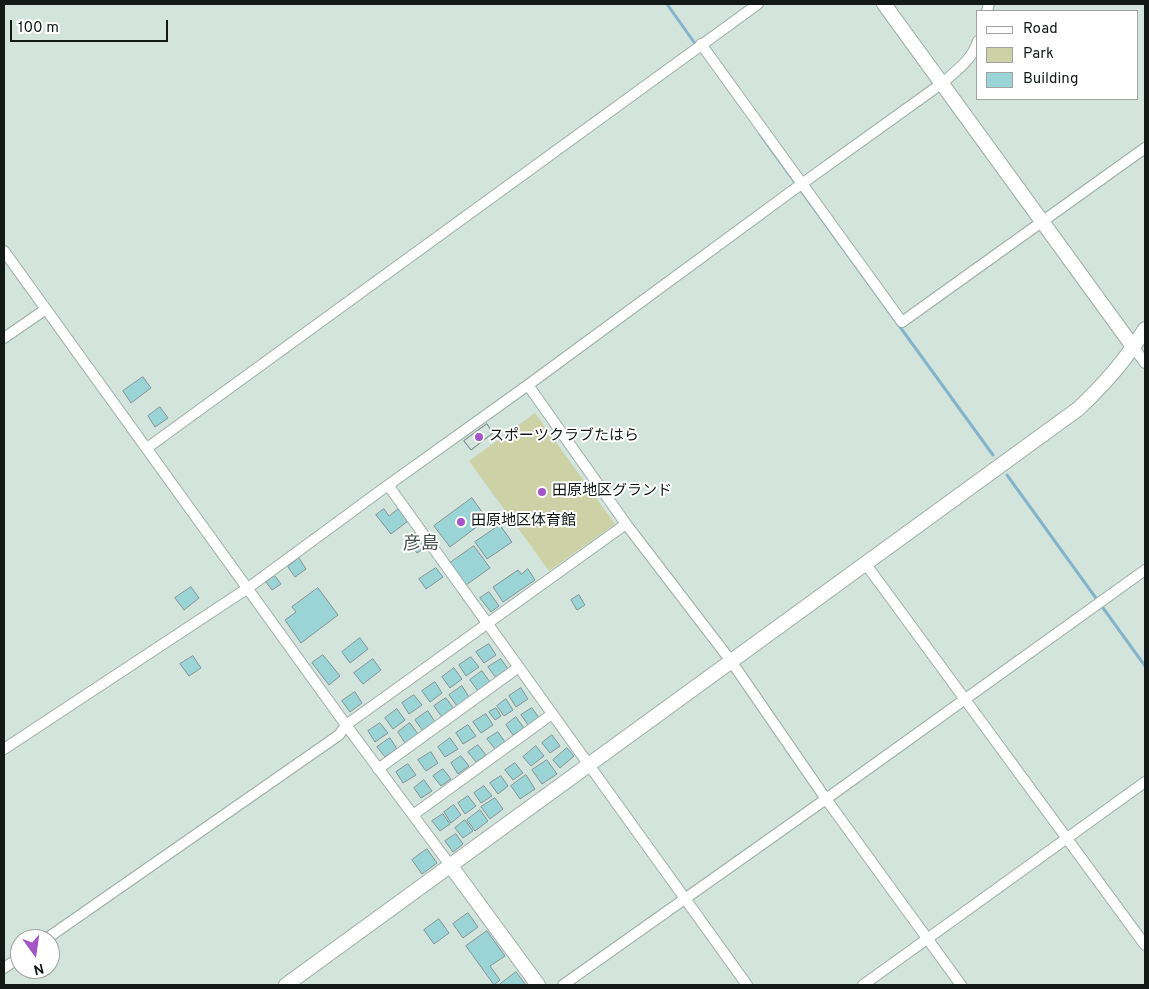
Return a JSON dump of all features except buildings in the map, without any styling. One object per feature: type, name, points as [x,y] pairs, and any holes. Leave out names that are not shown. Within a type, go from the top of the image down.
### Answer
[{"type":"street","points":[[147,448],[758,4]]},
{"type":"street","points":[[884,4],[1043,223],[1141,337],[1145,363]]},
{"type":"street","points":[[699,46],[799,186],[902,322],[1043,223],[1145,148]]},
{"type":"street","points":[[4,748],[248,588],[942,84],[963,66],[976,48]]},
{"type":"street","points":[[4,251],[346,726],[538,985]]},
{"type":"street","points":[[4,338],[46,308]]},
{"type":"street","points":[[286,985],[1078,409],[1117,370],[1141,337]]},
{"type":"street","points":[[528,385],[626,524],[730,662],[826,799],[961,985]]},
{"type":"street","points":[[388,485],[747,985]]},
{"type":"street","points":[[60,929],[339,735],[346,726],[487,622],[626,524]]},
{"type":"street","points":[[865,563],[1145,945]]},
{"type":"street","points":[[563,985],[1145,570]]},
{"type":"street","points":[[378,769],[519,667]]},
{"type":"street","points":[[412,814],[552,714]]},
{"type":"street","points":[[863,985],[1145,782]]},
{"type":"green space","name":"田原地区グランド","points":[[535,413],[615,524],[549,571],[469,461]]},
{"type":"waterway","points":[[667,4],[696,45]]},
{"type":"waterway","points":[[760,134],[993,455]]},
{"type":"waterway","points":[[1007,475],[1145,666]]},
{"type":"place","name":"スポーツクラブたはら","points":[[479,437]]},
{"type":"place","name":"田原地区グランド","points":[[542,492]]},
{"type":"place","name":"田原地区体育館","points":[[461,522]]},
{"type":"district","name":"彦島","points":[[421,545]]}]
